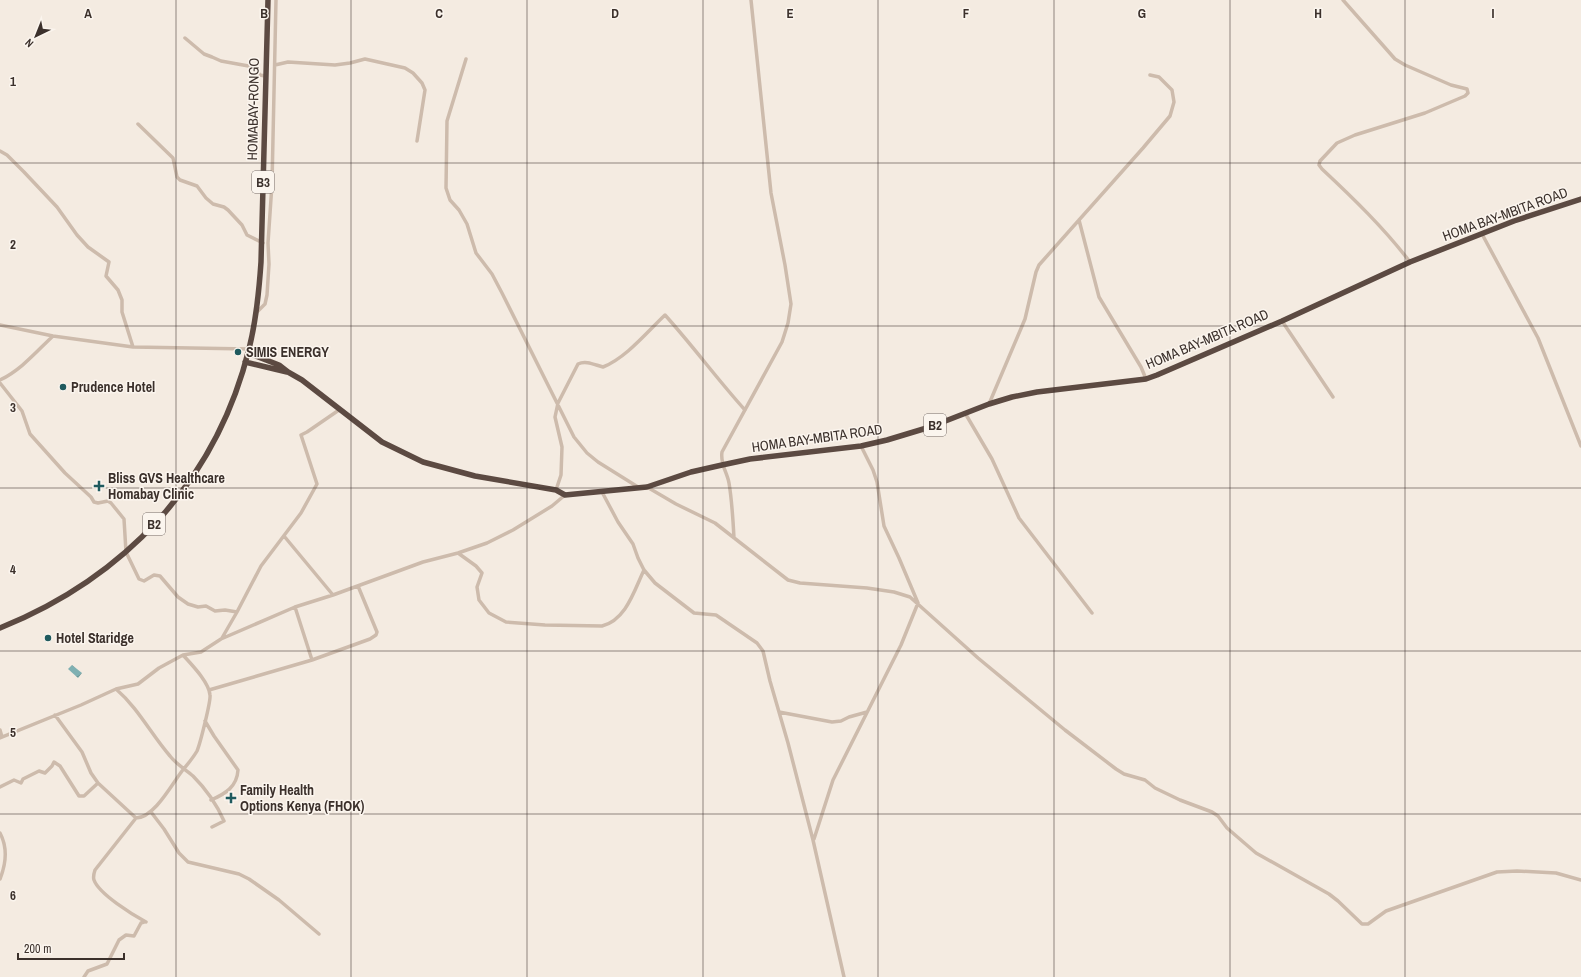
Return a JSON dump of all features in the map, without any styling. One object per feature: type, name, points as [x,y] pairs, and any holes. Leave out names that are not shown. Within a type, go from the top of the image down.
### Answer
[{"type":"highway","name":"HOMABAY-RONGO","points":[[245,362],[256,313],[265,243],[264,160],[268,0]]},
{"type":"highway","name":"HOMA BAY-MBITA ROAD","points":[[565,495],[647,487],[691,472],[722,465],[861,446],[930,427],[989,404],[1037,392],[1146,379],[1191,361],[1410,262],[1514,221],[1581,199]]},
{"type":"highway","points":[[248,351],[280,365],[288,372],[302,380],[382,442],[423,462],[474,476],[556,490],[565,495]]},
{"type":"highway","points":[[245,362],[288,372]]},
{"type":"highway","name":"B2","points":[[0,628],[33,614],[87,584],[126,552],[159,520],[206,456],[234,398],[245,362]]},
{"type":"street","points":[[256,313],[265,304],[269,264],[265,243],[271,215],[276,0]]},
{"type":"street","points":[[734,538],[733,513],[729,482],[722,465],[722,452],[782,342],[788,323],[791,304],[771,193],[751,0]]},
{"type":"street","points":[[1343,0],[1395,59],[1405,66],[1467,89],[1468,91],[1465,96],[1425,113],[1355,135],[1337,143],[1320,161],[1319,166],[1353,197],[1410,262]]},
{"type":"street","points":[[185,38],[208,55],[221,61],[249,64],[254,67],[260,75],[266,76]]},
{"type":"street","points":[[275,65],[288,62],[335,65],[350,64],[365,59],[406,68],[422,83],[425,90],[417,141]]},
{"type":"street","points":[[466,59],[447,121],[446,183],[448,196],[464,216],[476,253],[492,274],[574,437],[587,453],[598,462],[638,487]]},
{"type":"street","points":[[989,404],[1025,319],[1039,265],[1170,116],[1174,102],[1172,90],[1159,77],[1150,75]]},
{"type":"street","points":[[138,124],[173,158],[177,177],[180,180],[197,186],[206,198],[213,204],[228,210],[242,225],[246,235],[265,243]]},
{"type":"street","points":[[0,151],[24,172],[57,206],[77,235],[88,247],[109,262],[106,276],[118,290],[122,300],[122,312],[133,347]]},
{"type":"street","points":[[264,160],[272,160]]},
{"type":"street","points":[[1079,220],[1099,297],[1141,367],[1146,379]]},
{"type":"street","points":[[1482,234],[1538,338],[1581,446]]},
{"type":"street","points":[[556,490],[561,475],[562,447],[555,417],[558,403],[578,364],[581,362],[603,367],[611,364],[665,315],[702,357],[714,374],[745,410]]},
{"type":"street","points":[[1282,320],[1333,397]]},
{"type":"street","points":[[0,325],[53,336],[133,347],[248,351]]},
{"type":"street","points":[[0,380],[9,376],[30,359],[53,336]]},
{"type":"street","points":[[0,383],[22,412],[30,434],[65,473],[91,497],[94,502],[108,502],[121,514],[125,524],[124,534],[126,552],[139,580],[144,581],[154,575],[158,575],[178,597],[188,604],[206,606],[215,611],[225,610],[237,612]]},
{"type":"street","points":[[221,639],[261,566],[301,513],[317,484],[301,435],[339,410]]},
{"type":"street","points":[[965,413],[992,459],[1019,518],[1092,613]]},
{"type":"street","points":[[813,840],[833,780],[901,645],[918,603],[884,526],[877,482],[873,470],[861,446]]},
{"type":"street","points":[[647,487],[676,504],[714,523],[788,580],[800,583],[867,588],[894,592],[910,597],[978,658],[1065,730],[1108,763],[1124,774],[1145,780],[1166,793],[1212,812],[1218,816],[1227,828],[1256,853],[1329,894],[1362,924],[1368,924],[1386,911],[1497,872],[1517,871],[1556,873],[1581,880]]},
{"type":"street","points":[[602,492],[618,522],[633,544],[644,570],[655,583],[690,610],[698,614],[716,615],[761,647],[765,657],[813,840],[844,977]]},
{"type":"street","points":[[0,730],[1,737],[81,705],[116,689],[138,684],[159,668],[183,655],[201,652],[221,639],[295,607],[333,595],[422,562],[458,553],[487,543],[513,530],[552,506],[565,495]]},
{"type":"street","points":[[284,536],[333,595]]},
{"type":"street","points":[[458,553],[476,566],[482,573],[477,587],[479,600],[489,613],[506,622],[545,625],[602,626],[610,624],[617,619],[628,604],[644,570]]},
{"type":"street","points":[[209,690],[312,660],[370,639],[376,635],[377,632],[358,586]]},
{"type":"street","points":[[295,607],[312,660]]},
{"type":"street","points":[[84,977],[88,971],[107,964],[119,940],[126,935],[134,936],[141,923],[146,922],[114,902],[97,886],[94,880],[95,870],[136,818],[143,817],[151,812],[197,752],[210,698],[209,690],[196,670],[183,655]]},
{"type":"street","points":[[116,689],[128,700],[159,744],[173,760],[199,783],[211,800],[224,821],[212,828]]},
{"type":"street","points":[[779,712],[832,722],[842,721],[849,717],[867,712]]},
{"type":"street","points":[[55,715],[82,752],[90,773],[136,818]]},
{"type":"street","points":[[205,720],[214,736],[236,765],[238,770],[234,785],[224,794],[211,800]]},
{"type":"street","points":[[0,787],[14,780],[20,784],[23,779],[39,771],[44,773],[52,766],[54,762],[60,766],[79,796],[84,796],[98,782]]},
{"type":"street","points":[[151,812],[179,853],[188,862],[239,874],[249,879],[279,900],[319,934]]},
{"type":"street","points":[[0,833],[6,845],[4,867],[0,879]]},
{"type":"water","points":[[72,665],[82,673],[78,678],[68,669]]},
{"type":"place","name":"SIMIS ENERGY","points":[[238,352]]},
{"type":"place","name":"Prudence Hotel","points":[[63,387]]},
{"type":"place","name":"Bliss GVS Healthcare Homabay Clinic","points":[[99,486]]},
{"type":"place","name":"Hotel Staridge","points":[[48,638]]},
{"type":"place","name":"Family Health Options Kenya (FHOK)","points":[[231,798]]}]
